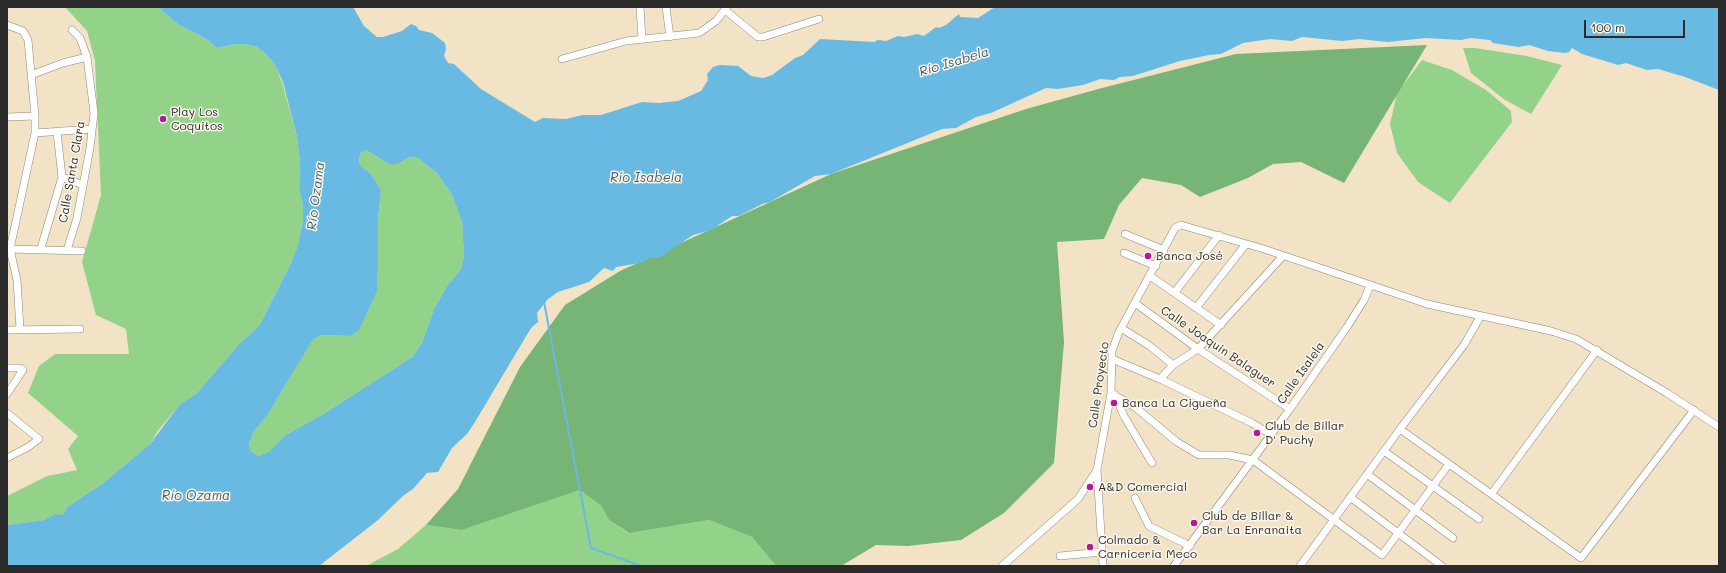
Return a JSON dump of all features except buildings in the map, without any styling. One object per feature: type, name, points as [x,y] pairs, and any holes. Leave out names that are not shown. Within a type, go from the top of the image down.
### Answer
[{"type":"street","points":[[640,7],[642,39]]},
{"type":"street","points":[[666,7],[670,37]]},
{"type":"street","points":[[562,59],[626,41],[699,33],[708,28],[726,8],[758,37],[763,37],[819,19]]},
{"type":"street","points":[[7,24],[17,27],[27,35],[35,116],[35,134],[10,249],[17,280],[20,329]]},
{"type":"street","name":"Calle Santa Clara","points":[[67,250],[83,185],[90,148],[94,113],[87,57],[80,38],[72,30]]},
{"type":"street","points":[[31,75],[63,63],[87,57]]},
{"type":"street","points":[[7,117],[35,116]]},
{"type":"street","points":[[35,134],[91,129]]},
{"type":"street","points":[[41,248],[62,177],[57,132]]},
{"type":"street","points":[[62,177],[83,185]]},
{"type":"street","name":"Calle Proyecto","points":[[1102,566],[1097,470],[1112,394],[1112,351],[1121,328],[1156,266],[1175,228],[1182,225],[1219,235]]},
{"type":"street","points":[[1125,234],[1164,250]]},
{"type":"street","points":[[1175,292],[1219,235],[1427,304],[1480,317],[1551,331],[1576,339],[1597,350],[1719,427]]},
{"type":"street","points":[[1196,308],[1246,244]]},
{"type":"street","points":[[10,249],[41,248],[82,250]]},
{"type":"street","points":[[1124,253],[1156,266]]},
{"type":"street","points":[[1160,379],[1173,365],[1198,349],[1283,256]]},
{"type":"street","points":[[1150,276],[1221,325]]},
{"type":"street","name":"Calle Isalela","points":[[1174,566],[1272,435],[1347,327],[1364,300],[1370,286]]},
{"type":"street","name":"Calle Joaquin Balaguer","points":[[1135,302],[1198,349],[1290,409]]},
{"type":"street","points":[[1300,566],[1400,429],[1464,345],[1480,317]]},
{"type":"street","points":[[1121,328],[1150,346],[1173,365]]},
{"type":"street","points":[[7,330],[80,329]]},
{"type":"street","points":[[1492,493],[1597,350]]},
{"type":"street","points":[[1112,359],[1160,379],[1252,423],[1272,435]]},
{"type":"street","points":[[7,368],[21,368],[23,370],[7,394]]},
{"type":"street","points":[[1112,394],[1135,407],[1177,442],[1199,455],[1229,455],[1253,460],[1334,518],[1382,555],[1449,464]]},
{"type":"street","points":[[1112,394],[1152,463]]},
{"type":"street","points":[[1400,429],[1492,493],[1581,558],[1694,410]]},
{"type":"street","points":[[7,413],[39,439],[28,447],[7,458]]},
{"type":"street","points":[[1384,451],[1479,519]]},
{"type":"street","points":[[1002,566],[1078,499],[1097,470]]},
{"type":"street","points":[[1367,474],[1453,538]]},
{"type":"street","points":[[1350,497],[1397,534],[1442,566]]},
{"type":"street","points":[[1135,498],[1149,526],[1190,546]]},
{"type":"street","points":[[1060,556],[1102,552]]},
{"type":"green space","points":[[65,7],[160,7],[161,10],[179,25],[205,38],[217,48],[235,44],[246,44],[257,47],[265,53],[275,65],[282,82],[297,137],[300,162],[299,189],[303,206],[303,219],[298,245],[291,263],[259,326],[241,342],[196,394],[180,404],[157,432],[150,444],[102,484],[67,507],[63,515],[55,515],[44,520],[7,525],[7,496],[47,476],[77,470],[68,449],[78,436],[28,393],[39,366],[55,354],[129,354],[126,329],[96,315],[82,262],[101,195],[95,61],[87,31]]},
{"type":"green space","points":[[1427,45],[1344,183],[1301,162],[1273,164],[1248,178],[1200,197],[1181,185],[1142,178],[1119,205],[1104,239],[1057,242],[1064,342],[1054,463],[1004,513],[961,540],[908,546],[876,545],[841,566],[776,566],[752,537],[709,520],[629,533],[609,520],[601,506],[580,490],[462,530],[426,525],[458,489],[520,367],[565,305],[620,271],[831,174],[1026,109],[1236,54]]},
{"type":"green space","points":[[1463,48],[1475,48],[1527,56],[1562,65],[1531,114],[1505,100],[1471,73]]},
{"type":"green space","points":[[1422,60],[1452,70],[1486,90],[1511,111],[1512,122],[1450,203],[1418,182],[1397,153],[1390,124],[1397,93]]},
{"type":"green space","points":[[366,150],[389,164],[398,164],[409,157],[418,158],[437,173],[452,195],[462,222],[464,257],[461,269],[447,286],[434,309],[422,343],[412,357],[325,413],[284,436],[269,452],[258,456],[251,451],[249,445],[253,433],[268,414],[313,338],[322,335],[351,336],[359,329],[378,220],[381,191],[371,174],[360,165],[359,158],[361,153]]},
{"type":"green space","points":[[580,490],[601,506],[609,520],[628,533],[709,520],[752,537],[776,566],[366,566],[398,549],[426,525],[462,530]]},
{"type":"water","points":[[160,7],[353,7],[364,26],[377,37],[383,37],[402,31],[411,24],[416,26],[419,30],[432,33],[445,43],[446,49],[444,56],[448,63],[454,64],[481,89],[535,122],[543,118],[566,119],[583,115],[601,115],[642,102],[659,103],[678,101],[701,91],[708,80],[707,74],[713,67],[719,65],[738,66],[751,76],[763,78],[772,75],[795,58],[803,55],[820,39],[874,42],[878,40],[886,41],[898,36],[904,37],[917,34],[924,36],[936,27],[939,28],[946,25],[959,14],[960,17],[978,18],[995,7],[1719,7],[1719,90],[1685,77],[1658,69],[1647,70],[1626,63],[1618,65],[1582,54],[1572,48],[1569,52],[1565,53],[1548,51],[1529,45],[1519,47],[1493,43],[1490,40],[1471,38],[1461,40],[1426,38],[1388,42],[1359,39],[1342,41],[1302,37],[1292,41],[1270,39],[1243,43],[1221,54],[1180,61],[1133,76],[1120,77],[1114,80],[1100,79],[1083,85],[1058,89],[1046,88],[991,113],[976,117],[956,128],[942,129],[831,174],[815,176],[770,202],[762,204],[739,216],[732,216],[711,230],[693,235],[659,258],[649,258],[640,263],[616,267],[613,271],[604,268],[589,282],[558,292],[548,299],[537,313],[538,322],[531,328],[467,434],[452,448],[438,472],[427,473],[413,489],[404,495],[378,520],[319,566],[7,566],[7,525],[44,520],[55,514],[63,515],[67,507],[102,484],[150,444],[180,404],[196,394],[241,342],[259,326],[291,263],[298,245],[303,219],[303,206],[299,189],[300,162],[297,137],[283,82],[275,65],[265,53],[257,47],[246,44],[235,44],[217,48],[205,38],[179,25],[161,10]],"holes":[[[366,150],[389,164],[398,164],[409,157],[418,158],[437,173],[452,195],[462,222],[464,257],[461,269],[447,286],[434,309],[422,343],[412,357],[325,413],[284,436],[269,452],[258,456],[251,451],[249,445],[253,433],[268,414],[313,339],[322,335],[351,336],[359,330],[377,291],[378,220],[381,190],[371,174],[360,165],[359,158],[361,153]]]},
{"type":"waterway","points":[[544,302],[591,548],[641,566]]},
{"type":"place","name":"Play Los Coquitos","points":[[163,119]]},
{"type":"place","name":"Banca José","points":[[1148,256]]},
{"type":"place","name":"Banca La Cigueña","points":[[1114,403]]},
{"type":"place","name":"Club de Billar D' Puchy","points":[[1257,433]]},
{"type":"place","name":"A&D Comercial","points":[[1090,487]]},
{"type":"place","name":"Club de Billar & Bar La Enranaita","points":[[1194,523]]},
{"type":"place","name":"Colmado & Carniceria Meco","points":[[1090,547]]},
{"type":"water label","name":"Río Isabela","points":[[954,62]]},
{"type":"water label","name":"Río Isabela","points":[[646,178]]},
{"type":"water label","name":"Río Ozama","points":[[316,196]]},
{"type":"water label","name":"Río Ozama","points":[[196,496]]}]
